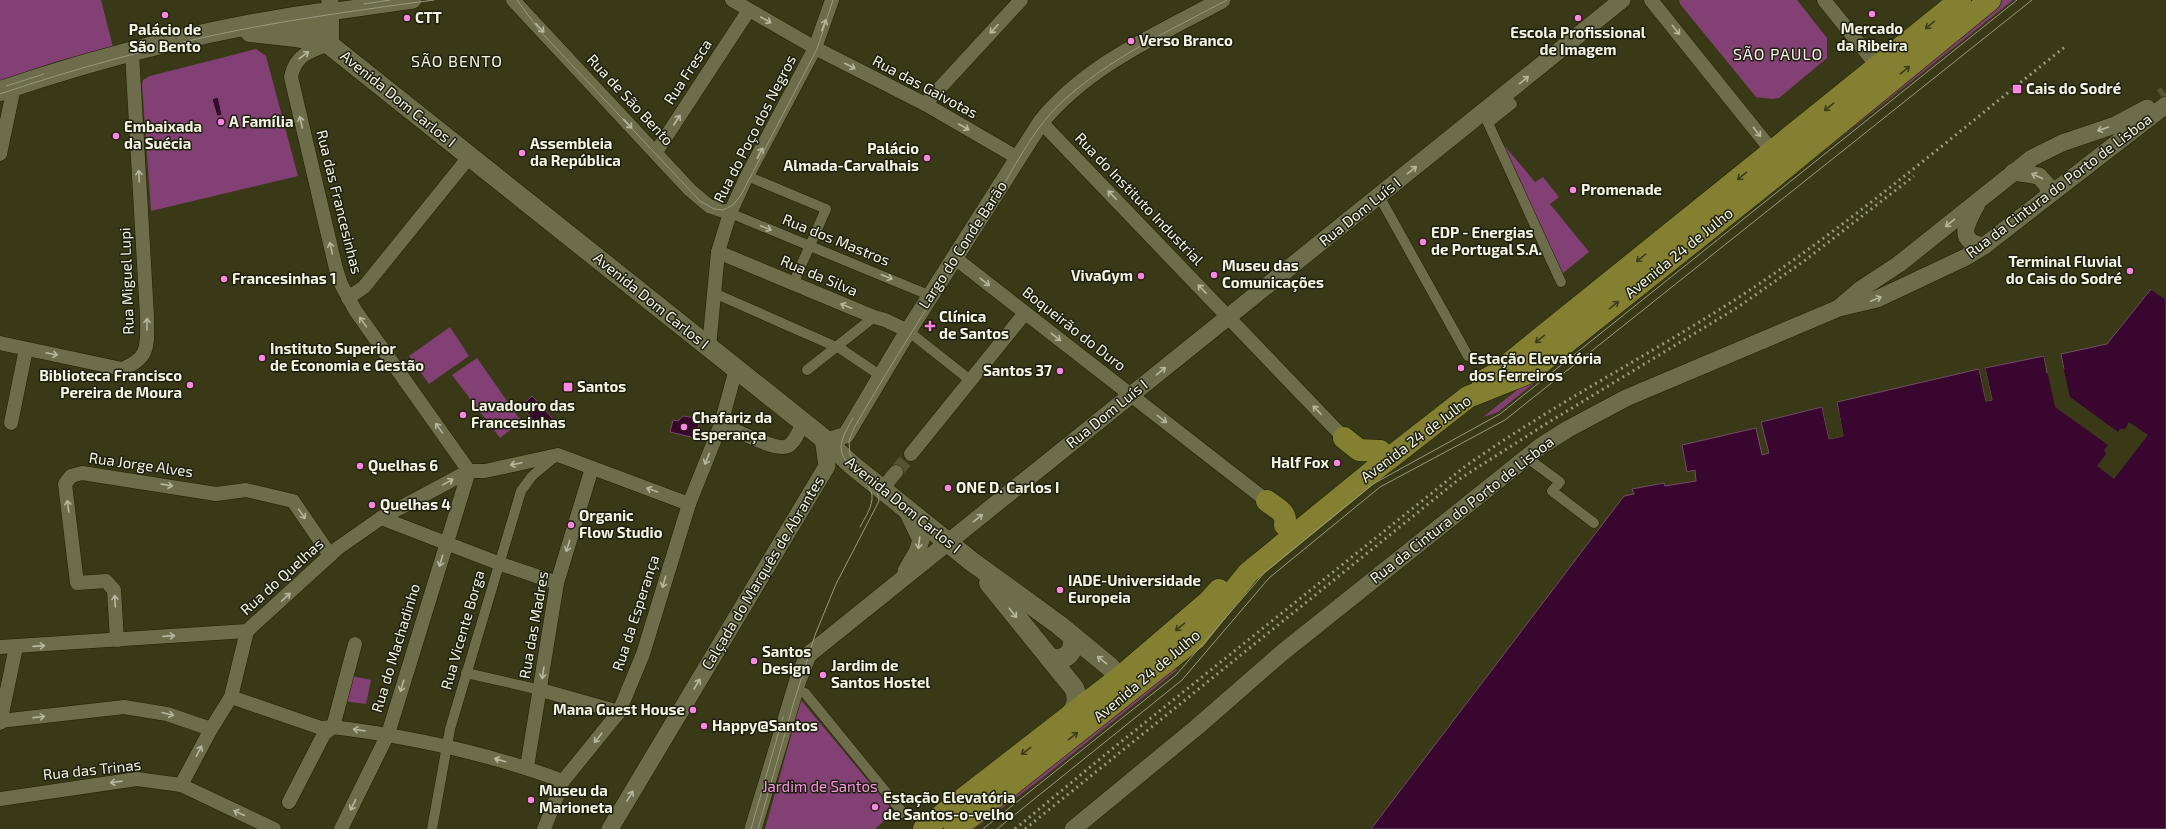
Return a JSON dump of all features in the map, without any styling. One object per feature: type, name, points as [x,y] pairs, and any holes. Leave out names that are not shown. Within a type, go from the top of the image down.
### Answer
[{"type":"main road","name":"Avenida 24 de Julho","points":[[955,829],[1195,639],[1248,573],[1368,475],[1468,397],[1528,374],[1779,159],[1878,67],[1960,0]]},
{"type":"main road","name":"Avenida 24 de Julho","points":[[924,829],[1057,728],[1119,678],[1209,601],[1241,565],[1285,526],[1380,451],[1456,395],[1496,374],[1779,159],[1842,121],[1990,0]]},
{"type":"main road","points":[[7,89],[132,53],[227,30],[296,18],[330,6]]},
{"type":"main road","name":"Avenida Dom Carlos I","points":[[329,44],[330,6]]},
{"type":"main road","name":"Avenida Dom Carlos I","points":[[296,18],[823,438],[882,489],[971,562],[1072,636],[1110,667],[1119,678]]},
{"type":"main road","name":"Avenida Dom Carlos I","points":[[227,30],[296,37],[329,44]]},
{"type":"main road","points":[[1842,121],[1852,103],[1878,79],[1880,74],[1878,67]]},
{"type":"main road","points":[[1344,438],[1359,450],[1380,451]]},
{"type":"main road","points":[[1267,500],[1283,512],[1286,517],[1285,526]]},
{"type":"main road","name":"Avenida Dom Carlos I","points":[[971,562],[1074,688],[1077,697],[1075,707],[1072,713],[1057,728]]},
{"type":"main road","points":[[1050,658],[1058,660],[1068,656],[1073,647],[1072,636]]},
{"type":"main road","points":[[1113,704],[1120,691],[1121,685],[1119,678]]},
{"type":"street","points":[[330,6],[413,0]]},
{"type":"street","name":"Rua de São Bento","points":[[513,0],[701,200],[713,208],[730,214]]},
{"type":"street","name":"Rua das Gaivotas","points":[[732,0],[815,48],[925,104],[1018,158]]},
{"type":"street","name":"Rua do Poço dos Negros","points":[[709,347],[718,252],[730,214],[747,176],[815,48],[832,0]]},
{"type":"street","points":[[925,104],[1020,0]]},
{"type":"street","name":"Largo do Conde Barão","points":[[908,331],[1041,122],[1060,101],[1109,64],[1148,40],[1222,0]]},
{"type":"street","name":"Rua Dom Luís I","points":[[753,829],[798,680],[805,660],[812,652],[902,578],[1622,0]]},
{"type":"street","points":[[1652,0],[1779,159]]},
{"type":"street","points":[[1824,0],[1878,67]]},
{"type":"street","name":"Rua Fresca","points":[[656,152],[749,10]]},
{"type":"street","name":"Rua das Francesinhas","points":[[329,44],[304,54],[296,62],[292,77],[336,269],[348,298],[469,471]]},
{"type":"street","name":"Rua Miguel Lupi","points":[[0,343],[122,369],[138,362],[145,354],[147,316],[132,53]]},
{"type":"street","points":[[0,154],[7,89]]},
{"type":"street","points":[[1504,96],[1512,104],[1488,123],[1561,282]]},
{"type":"street","name":"Rua da Cintura do Porto de Lisboa","points":[[1839,308],[1861,289],[1899,264],[2032,158],[2055,146],[2133,117],[2164,101]]},
{"type":"street","name":"Rua da Cintura do Porto de Lisboa","points":[[1073,829],[1186,736],[1283,652],[1526,457],[1568,429],[1626,398],[1839,308],[1877,299],[1966,257],[1984,246],[2164,101]]},
{"type":"street","name":"Rua do Instituto Industrial","points":[[1041,122],[1344,438]]},
{"type":"street","points":[[348,298],[364,287],[470,156]]},
{"type":"street","points":[[2013,172],[2039,176],[2047,185],[2049,194]]},
{"type":"street","points":[[747,176],[826,209],[793,284]]},
{"type":"street","points":[[1379,196],[1468,356]]},
{"type":"street","points":[[1980,198],[1967,223],[1966,234],[1967,238],[1974,245],[1984,246]]},
{"type":"street","name":"Rua dos Mastros","points":[[730,214],[931,296]]},
{"type":"street","name":"Rua da Silva","points":[[718,252],[874,317],[885,320],[908,331]]},
{"type":"street","name":"Boqueirão do Duro","points":[[955,258],[1267,500]]},
{"type":"street","points":[[714,293],[836,347],[881,376]]},
{"type":"street","points":[[911,454],[1025,313]]},
{"type":"street","points":[[807,370],[874,317]]},
{"type":"street","points":[[823,438],[830,440],[846,434],[908,331],[970,380]]},
{"type":"street","points":[[11,423],[26,349]]},
{"type":"street","name":"Rua da Esperança","points":[[544,829],[563,781],[619,712],[643,654],[689,504],[721,424],[736,369]]},
{"type":"street","points":[[721,424],[776,447],[787,446],[795,439],[803,422]]},
{"type":"street","name":"Calçada do Marquês de Abrantes","points":[[610,829],[827,466],[823,438]]},
{"type":"street","points":[[469,471],[485,471],[558,455],[689,504]]},
{"type":"street","name":"Rua Vicente Borga","points":[[432,829],[450,729],[498,563],[521,491],[532,476],[558,455]]},
{"type":"street","points":[[1526,457],[1560,482],[1552,491],[1594,523]]},
{"type":"street","name":"Rua das Madres","points":[[527,767],[541,690],[557,583],[592,468]]},
{"type":"street","name":"Rua do Quelhas","points":[[0,647],[247,631],[330,555],[381,518],[469,471]]},
{"type":"street","name":"Rua do Machadinho","points":[[341,829],[388,734],[469,471]]},
{"type":"street","points":[[882,489],[896,472]]},
{"type":"street","name":"Rua Jorge Alves","points":[[117,640],[114,590],[106,581],[77,583],[65,484],[71,476],[82,473],[216,494],[246,490],[293,501],[330,555]]},
{"type":"street","points":[[902,578],[917,552],[921,540],[905,508]]},
{"type":"street","points":[[381,518],[498,563],[557,583]]},
{"type":"street","points":[[181,786],[211,729],[231,697],[247,631]]},
{"type":"street","points":[[289,802],[328,730],[355,644]]},
{"type":"street","points":[[16,647],[0,722],[124,707],[168,714],[211,729]]},
{"type":"street","points":[[466,673],[541,690],[619,712]]},
{"type":"street","points":[[805,693],[903,813]]},
{"type":"street","points":[[231,697],[328,730],[388,734],[448,745],[527,767],[563,781]]},
{"type":"street","name":"Rua das Trinas","points":[[0,799],[137,779],[181,786],[274,829]]},
{"type":"green space","points":[[0,0],[101,0],[113,47],[58,61],[0,81]]},
{"type":"green space","points":[[1679,0],[1797,0],[1827,38],[1827,58],[1779,98],[1772,99],[1756,97],[1680,4]]},
{"type":"green space","points":[[1999,0],[2013,0],[1780,186]]},
{"type":"green space","points":[[256,49],[266,56],[298,176],[151,211],[142,85],[143,80],[150,76]]},
{"type":"green space","points":[[1503,144],[1535,182],[1543,177],[1559,197],[1550,204],[1589,252],[1562,274],[1501,145]]},
{"type":"green space","points":[[450,327],[469,356],[429,384],[409,356]]},
{"type":"green space","points":[[477,358],[521,421],[500,438],[452,375]]},
{"type":"green space","points":[[1545,368],[1548,372],[1498,412],[1483,417]]},
{"type":"green space","points":[[1174,666],[1177,670],[1041,779],[974,829],[966,829]]},
{"type":"green space","points":[[352,676],[371,680],[366,704],[344,701]]},
{"type":"green space","name":"Jardim de Santos","points":[[801,700],[894,812],[875,829],[765,829]]},
{"type":"shaded area","points":[[218,97],[222,115],[217,116],[212,99]]},
{"type":"shaded area","points":[[2166,287],[2166,829],[1371,829],[1624,496],[1634,494],[1632,489],[1664,483],[1665,486],[1696,481],[1695,470],[1687,472],[1682,445],[1756,428],[1762,455],[1769,453],[1761,422],[1822,407],[1829,439],[1843,436],[1837,402],[1979,369],[1986,401],[1992,400],[1985,368],[2044,356],[2047,373],[2064,369],[2061,354],[2107,344],[2151,289],[2160,295]]},
{"type":"shaded area","points":[[532,396],[553,419],[542,429],[521,406]]},
{"type":"shaded area","name":"Chafariz da Esperança","points":[[683,416],[696,418],[699,425],[697,430],[702,432],[700,439],[670,432],[673,420],[678,421]]},
{"type":"pier","points":[[2158,277],[2166,283],[2166,300],[2149,288],[2152,287],[2159,292],[2165,285],[2158,279]]},
{"type":"pier","points":[[2060,353],[2070,397],[2118,432],[2120,429],[2125,429],[2129,422],[2148,435],[2114,479],[2097,466],[2106,454],[2104,450],[2108,445],[2055,407],[2044,356],[2046,356],[2049,370],[2062,367],[2059,355]]},
{"type":"pier","points":[[1985,366],[1992,400],[1986,401],[1979,367],[1981,369],[1989,398],[1983,368]]},
{"type":"pier","points":[[1836,400],[1844,436],[1829,439],[1822,405],[1824,406],[1831,437],[1841,435],[1835,403]]},
{"type":"tunnel","points":[[2162,97],[2166,94]]},
{"type":"tunnel","points":[[896,472],[911,454]]},
{"type":"tram line","points":[[364,4],[390,0]]},
{"type":"tram line","points":[[0,94],[87,67],[204,37],[259,26],[434,0]]},
{"type":"tram line","points":[[517,0],[539,30],[700,201],[714,209],[723,210],[733,205],[741,195],[817,49],[833,0]]},
{"type":"tram line","points":[[758,829],[793,705],[815,635],[836,584],[879,501],[875,484],[857,465],[850,455],[849,441],[854,428],[901,349],[983,220],[1019,158],[1050,114],[1080,86],[1120,58],[1227,0]]},
{"type":"tram line","points":[[983,829],[1176,675],[1265,572],[1373,484],[1500,414],[2017,0]]},
{"type":"tram line","points":[[997,829],[1182,680],[1269,578],[1380,487],[1505,420],[2032,0]]},
{"type":"tram line","points":[[6,86],[44,74]]},
{"type":"tram line","points":[[959,246],[995,190]]},
{"type":"tram line","points":[[853,418],[841,443],[841,450],[847,462],[871,490],[872,499],[870,508],[860,527]]},
{"type":"tram line","points":[[751,829],[783,717]]},
{"type":"railway","points":[[1015,829],[1112,749],[1463,468],[1535,420],[1683,332],[1756,286],[1836,229],[1875,199],[2066,46]]},
{"type":"railway","points":[[1025,829],[1458,480],[1549,422],[1738,307],[1804,261],[1914,176]]},
{"type":"place","name":"Mercado da Ribeira","points":[[1872,14]]},
{"type":"place","name":"Palácio de São Bento","points":[[165,15]]},
{"type":"place","name":"CTT","points":[[407,18]]},
{"type":"place","name":"Escola Profissional de Imagem","points":[[1578,18]]},
{"type":"place","name":"Verso Branco","points":[[1131,41]]},
{"type":"place","name":"Cais do Sodré","points":[[2017,89]]},
{"type":"place","name":"A Família","points":[[221,122]]},
{"type":"place","name":"Embaixada da Suécia","points":[[116,136]]},
{"type":"place","name":"Assembleia da República","points":[[522,153]]},
{"type":"place","name":"Palácio Almada-Carvalhais","points":[[927,158]]},
{"type":"place","name":"Promenade","points":[[1573,190]]},
{"type":"place","name":"EDP - Energias de Portugal S.A.","points":[[1423,242]]},
{"type":"place","name":"Terminal Fluvial do Cais do Sodré","points":[[2130,271]]},
{"type":"place","name":"Museu das Comunicações","points":[[1214,275]]},
{"type":"place","name":"VivaGym","points":[[1141,276]]},
{"type":"place","name":"Francesinhas 1","points":[[224,279]]},
{"type":"place","name":"Clínica de Santos","points":[[930,326]]},
{"type":"place","name":"Instituto Superior de Economia e Gestão","points":[[262,358]]},
{"type":"place","name":"Estação Elevatória dos Ferreiros","points":[[1461,368]]},
{"type":"place","name":"Santos 37","points":[[1060,371]]},
{"type":"place","name":"Biblioteca Francisco Pereira de Moura","points":[[190,385]]},
{"type":"place","name":"Santos","points":[[568,387]]},
{"type":"place","name":"Lavadouro das Francesinhas","points":[[463,415]]},
{"type":"place","name":"Chafariz da Esperança","points":[[684,427]]},
{"type":"place","name":"Half Fox","points":[[1337,463]]},
{"type":"place","name":"Quelhas 6","points":[[360,466]]},
{"type":"place","name":"ONE D. Carlos I","points":[[948,488]]},
{"type":"place","name":"Quelhas 4","points":[[372,505]]},
{"type":"place","name":"Organic Flow Studio","points":[[571,525]]},
{"type":"place","name":"IADE-Universidade Europeia","points":[[1060,590]]},
{"type":"place","name":"Santos Design","points":[[754,661]]},
{"type":"place","name":"Jardim de Santos Hostel","points":[[823,675]]},
{"type":"place","name":"Mana Guest House","points":[[693,710]]},
{"type":"place","name":"Happy@Santos","points":[[704,726]]},
{"type":"place","name":"Museu da Marioneta","points":[[531,800]]},
{"type":"place","name":"Estação Elevatória de Santos-o-velho","points":[[875,807]]},
{"type":"district","name":"SÃO PAULO","points":[[1778,54]]},
{"type":"district","name":"SÃO BENTO","points":[[457,61]]}]
